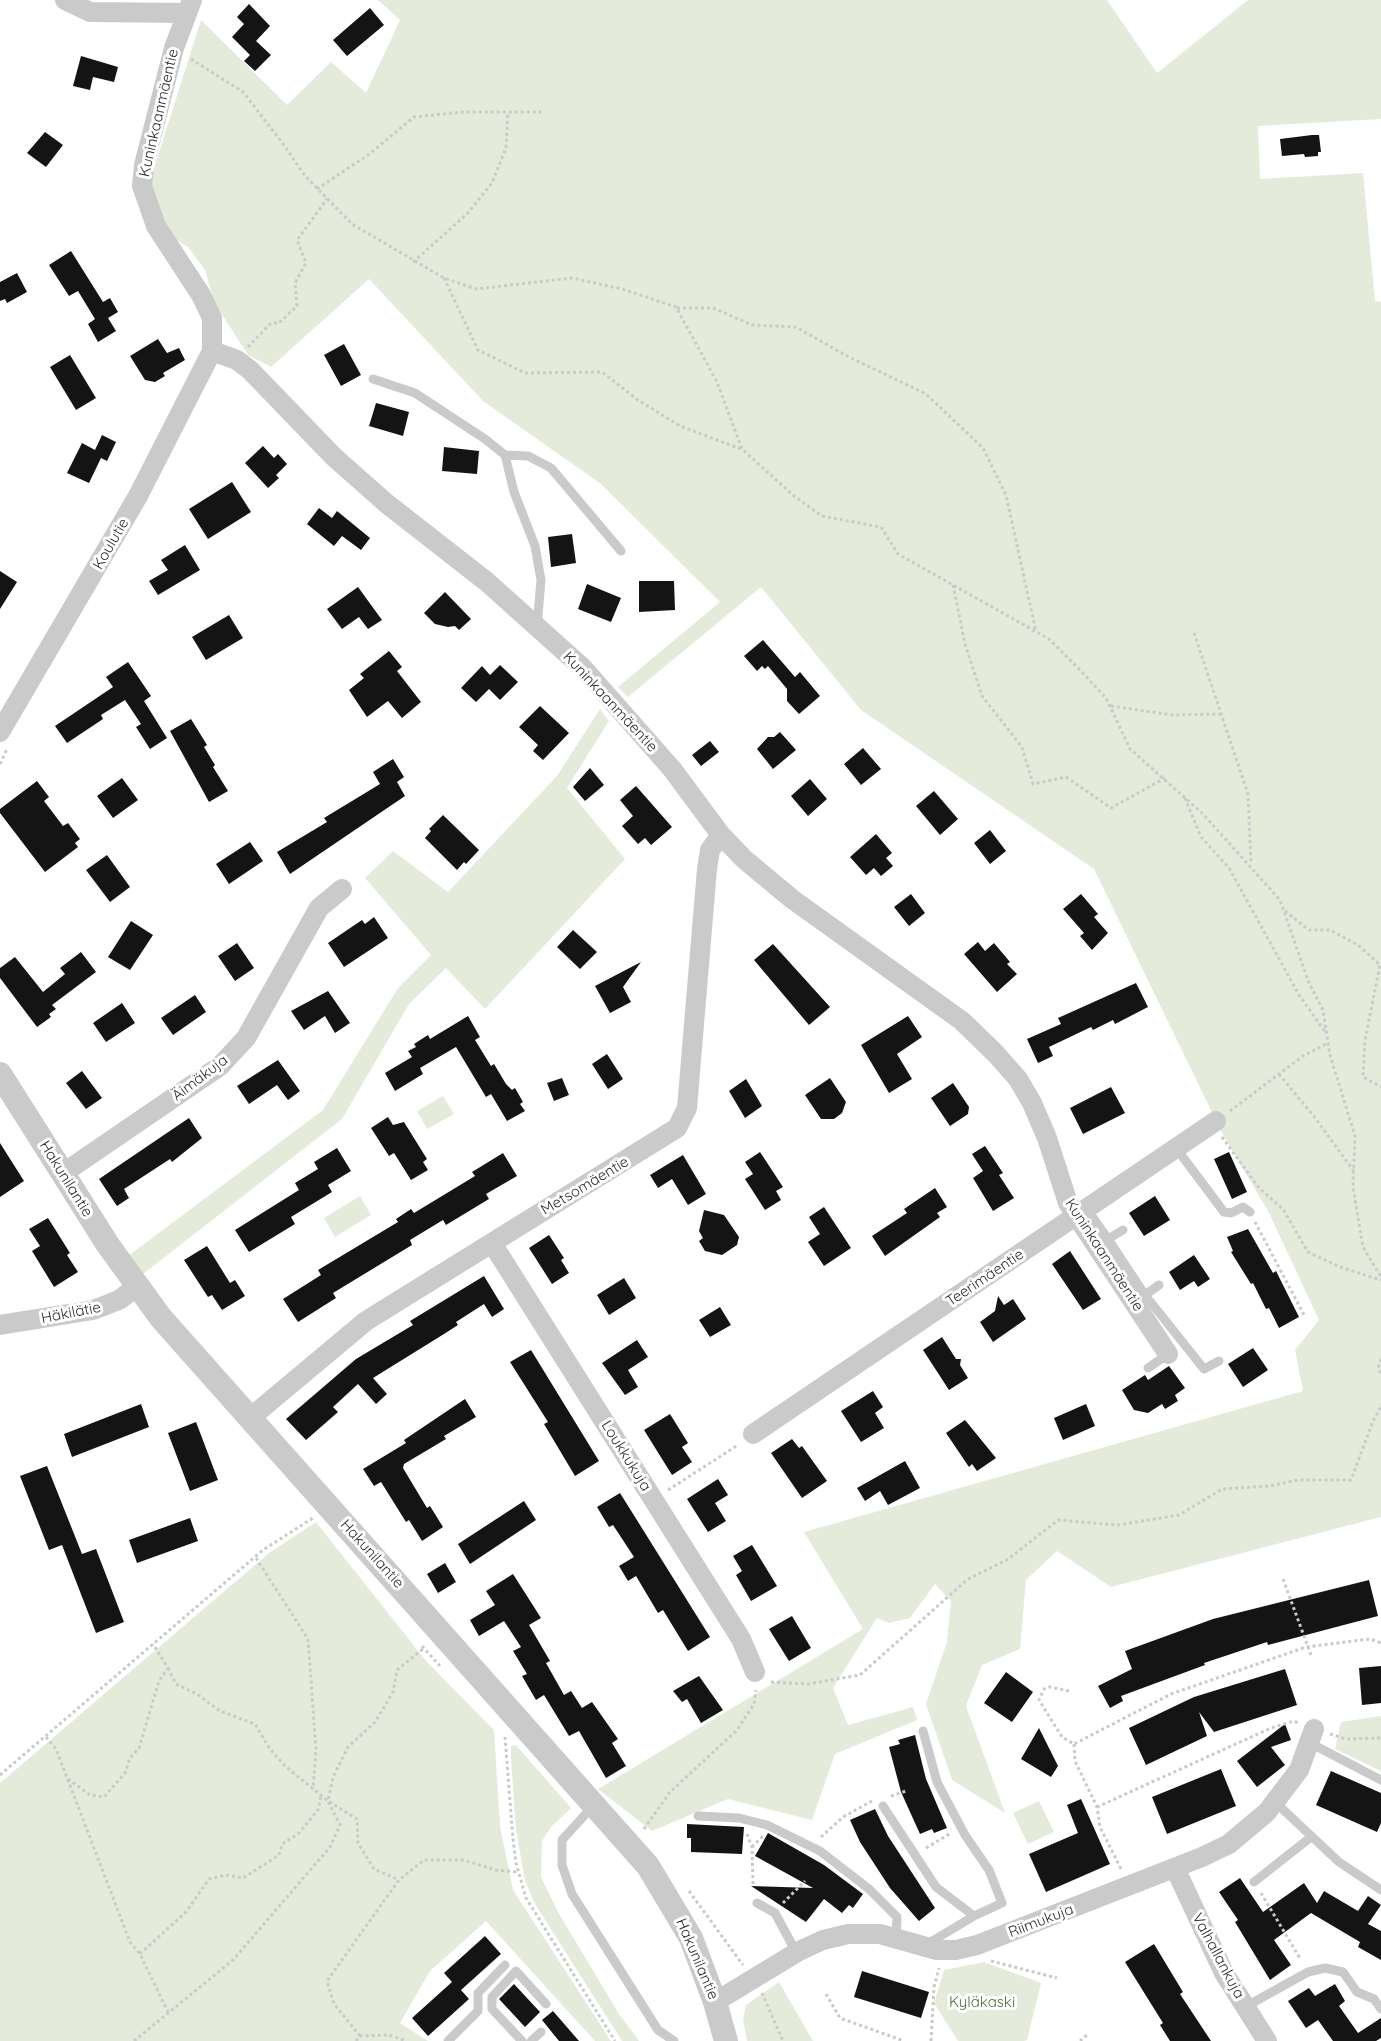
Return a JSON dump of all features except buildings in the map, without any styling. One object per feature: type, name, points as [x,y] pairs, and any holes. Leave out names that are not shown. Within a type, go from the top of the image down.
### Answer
[{"type":"street","points":[[65,0],[90,12],[189,7]]},
{"type":"street","name":"Kuninkaanmäentie","points":[[189,7],[174,48],[144,165],[142,186],[156,226],[201,295],[212,318],[214,334],[212,351],[237,360],[334,457],[386,503],[487,582],[583,668],[672,769],[721,835],[792,899],[962,1021],[996,1054],[1018,1079],[1032,1103],[1047,1138],[1063,1190],[1082,1212],[1167,1354]]},
{"type":"street","name":"Koulutie","points":[[0,732],[138,496],[212,351]]},
{"type":"street","name":"Metsomäentie","points":[[250,1418],[366,1321],[671,1134],[683,1119],[687,1108],[707,869],[710,850],[721,835]]},
{"type":"street","name":"Äimäkuja","points":[[62,1173],[220,1066],[246,1038],[319,908],[342,889]]},
{"type":"street","name":"Hakunilantie","points":[[0,1074],[136,1287],[633,1847],[674,1907],[691,1938],[715,2002],[726,2041]]},
{"type":"street","name":"Teerimäentie","points":[[753,1434],[1209,1126]]},
{"type":"street","name":"Loukkukuja","points":[[492,1243],[741,1639],[755,1672]]},
{"type":"street","name":"Häkilätie","points":[[0,1325],[106,1306],[136,1287]]},
{"type":"street","name":"Riimukuja","points":[[715,2002],[796,1952],[823,1940],[848,1934],[880,1934],[937,1950],[956,1950],[977,1945],[1175,1868],[1229,1844],[1275,1802],[1299,1770],[1312,1736]]},
{"type":"street","name":"Valhallankuja","points":[[1175,1868],[1208,1941],[1267,2041]]},
{"type":"lane","points":[[373,379],[415,393],[485,439],[505,455],[528,456],[551,468],[621,551]]},
{"type":"lane","points":[[505,455],[514,492],[536,546],[541,580],[537,628]]},
{"type":"lane","points":[[1176,1148],[1224,1212],[1231,1213],[1243,1207],[1250,1212]]},
{"type":"lane","points":[[1082,1212],[1108,1239],[1145,1295],[1204,1369],[1219,1361]]},
{"type":"lane","points":[[1108,1239],[1123,1230]]},
{"type":"lane","points":[[1145,1295],[1159,1285]]},
{"type":"lane","points":[[1148,1368],[1167,1354]]},
{"type":"lane","points":[[923,1731],[937,1782],[960,1827],[989,1870],[1002,1903],[974,1916],[923,1946]]},
{"type":"lane","points":[[1312,1736],[1381,1780]]},
{"type":"lane","points":[[1275,1802],[1339,1862],[1381,1890]]},
{"type":"lane","points":[[881,1803],[913,1856],[936,1887],[974,1916]]},
{"type":"lane","points":[[594,1804],[562,1840],[562,1865],[572,1894],[658,2030],[674,2041]]},
{"type":"lane","points":[[698,1816],[748,1820],[766,1825],[811,1847],[869,1889],[897,1917],[896,1939]]},
{"type":"lane","points":[[1254,1882],[1311,1838]]},
{"type":"lane","points":[[757,1903],[775,1913],[796,1952]]},
{"type":"lane","points":[[448,2041],[478,2011],[478,1993],[505,1965]]},
{"type":"lane","points":[[1245,2007],[1308,1972],[1325,1968],[1343,1972],[1357,1992],[1374,1999],[1381,2009]]},
{"type":"lane","points":[[522,2041],[492,2009],[492,1997],[516,1971],[546,2004]]},
{"type":"lane","points":[[531,2041],[542,2032]]},
{"type":"path","points":[[174,48],[243,92],[317,189],[352,224],[413,262],[444,278],[476,289],[572,278],[622,289],[677,308],[713,308],[752,325],[796,327],[847,356],[926,393],[984,448],[1006,495],[1036,632]]},
{"type":"path","points":[[317,189],[368,155],[414,117],[462,112],[541,112]]},
{"type":"path","points":[[413,262],[467,214],[492,183],[506,148],[508,112]]},
{"type":"path","points":[[237,360],[271,323],[279,323],[297,306],[295,283],[306,263],[297,240],[327,199]]},
{"type":"path","points":[[444,278],[478,350],[525,373],[602,372],[638,400],[680,426],[742,449],[794,496],[822,516],[880,527],[898,554],[1048,639],[1080,670],[1106,698],[1130,749],[1183,795],[1251,865],[1280,900],[1309,983],[1323,1010],[1328,1043],[1355,1136],[1353,1187],[1363,1247],[1381,1278]]},
{"type":"path","points":[[677,308],[717,382],[742,449]]},
{"type":"path","points":[[953,585],[965,644],[982,696],[1022,747],[1033,784],[1066,777],[1111,808],[1165,778]]},
{"type":"path","points":[[1194,633],[1248,794],[1251,865]]},
{"type":"path","points":[[1110,706],[1172,715],[1222,714]]},
{"type":"path","points":[[1183,795],[1201,837],[1229,868],[1299,995],[1327,1034]]},
{"type":"path","points":[[1283,910],[1309,930],[1330,930],[1358,945],[1380,965],[1365,1041],[1363,1077],[1381,1088]]},
{"type":"path","points":[[1328,1043],[1303,1056],[1209,1126],[1221,1136],[1258,1188],[1283,1209],[1308,1252],[1340,1268],[1381,1278]]},
{"type":"path","points":[[1279,1074],[1316,1119],[1354,1172]]},
{"type":"path","points":[[1256,1225],[1304,1315]]},
{"type":"path","points":[[1381,1359],[1378,1368],[1381,1374]]},
{"type":"path","points":[[755,1672],[767,1682],[808,1684],[860,1675],[968,1579],[1007,1560],[1058,1520],[1118,1525],[1179,1515],[1222,1489],[1270,1486],[1298,1479],[1351,1480],[1373,1421],[1381,1407]]},
{"type":"path","points":[[654,1500],[753,1434]]},
{"type":"path","points":[[0,1775],[256,1557],[316,1516]]},
{"type":"path","points":[[256,1557],[308,1639],[316,1750],[313,1789]]},
{"type":"path","points":[[1283,1580],[1306,1647],[1311,1655]]},
{"type":"path","points":[[1074,1744],[1171,1694],[1306,1647],[1370,1639],[1381,1643]]},
{"type":"path","points":[[153,1644],[176,1684],[197,1694],[220,1711],[255,1724],[270,1749],[285,1766],[321,1796],[357,1820],[358,1843],[374,1869],[399,1880]]},
{"type":"path","points":[[134,2041],[233,1960],[330,1846],[340,1825],[328,1801],[333,1777],[348,1747],[375,1722],[393,1692],[397,1670],[424,1648]]},
{"type":"path","points":[[67,1778],[90,1795],[104,1797],[125,1773],[130,1758],[139,1748],[159,1682],[168,1668]]},
{"type":"path","points":[[643,1830],[670,1791],[737,1731],[754,1704],[755,1672]]},
{"type":"path","points":[[1069,1691],[1050,1687],[1044,1689],[1039,1700],[1062,1737],[1074,1744]]},
{"type":"path","points":[[1097,1807],[1271,1728],[1294,1721],[1312,1736],[1346,1739],[1381,1738]]},
{"type":"path","points":[[504,1727],[513,1839],[518,1872],[526,1898],[615,2041]]},
{"type":"path","points":[[46,1737],[56,1749],[130,1942],[140,1954],[168,2012]]},
{"type":"path","points":[[1074,1744],[1075,1761],[1097,1807],[1100,1827],[1119,1869],[1124,1870]]},
{"type":"path","points":[[140,1954],[186,1912],[209,1879],[226,1875],[243,1878],[279,1855],[282,1844],[298,1834],[318,1810],[321,1796]]},
{"type":"path","points":[[811,1847],[843,1817],[869,1802],[881,1803]]},
{"type":"path","points":[[748,1820],[746,1838],[752,1847],[753,1884]]},
{"type":"path","points":[[913,1856],[960,1827]]},
{"type":"path","points":[[360,2036],[334,2004],[327,1981],[399,1880],[424,1860],[463,1860],[496,1870],[518,1872]]},
{"type":"path","points":[[775,1913],[790,1894],[805,1881]]},
{"type":"path","points":[[1254,1882],[1308,1972]]},
{"type":"path","points":[[985,1959],[1057,1978]]},
{"type":"path","points":[[931,2041],[934,1987],[941,1964]]},
{"type":"path","points":[[759,1989],[783,2041]]},
{"type":"path","points":[[826,1994],[840,2018],[904,2041]]},
{"type":"path","points":[[1080,2041],[1088,2034]]},
{"type":"path","points":[[356,2041],[360,2036],[389,2035],[406,2041]]},
{"type":"green space","points":[[378,0],[1107,0],[1157,73],[1248,0],[1381,0],[1381,119],[1258,126],[1260,179],[1363,173],[1375,301],[1381,302],[1381,1517],[1111,1587],[1057,1551],[1026,1580],[1020,1649],[982,1665],[966,1706],[1005,1813],[952,1780],[926,1704],[947,1642],[951,1601],[935,1584],[910,1618],[889,1623],[877,1618],[833,1688],[848,1725],[913,1707],[917,1720],[835,1754],[812,1820],[728,1799],[652,1831],[598,1789],[863,1629],[804,1532],[1303,1391],[1295,1350],[1319,1320],[1268,1211],[1222,1133],[1094,869],[861,710],[761,587],[628,697],[618,687],[720,602],[601,484],[483,401],[369,279],[271,367],[248,355],[214,302],[205,270],[188,247],[172,237],[164,226],[151,186],[154,168],[201,20],[287,105],[331,62],[366,93],[400,20]]},
{"type":"green space","points":[[600,709],[609,721],[567,788],[625,859],[485,1009],[446,968],[409,1004],[342,1119],[143,1274],[128,1256],[323,1110],[398,988],[431,955],[365,878],[393,851],[448,892],[557,776]]},
{"type":"green space","points":[[443,1096],[454,1114],[427,1129],[417,1111]]},
{"type":"green space","points":[[360,1196],[371,1215],[335,1237],[324,1218]]},
{"type":"green space","points":[[316,1522],[426,1661],[494,1730],[500,1826],[513,1890],[611,2041],[595,2041],[486,1921],[430,1971],[400,2023],[428,2041],[0,2041],[0,1783],[269,1553]]},
{"type":"green space","points":[[1381,1716],[1381,1771],[1335,1749],[1341,1722]]},
{"type":"green space","points":[[516,1745],[571,1808],[551,1827],[542,1841],[541,1877],[558,1912],[619,2014],[639,2041],[622,2041],[535,1904],[525,1881],[516,1830],[511,1759],[511,1746]]},
{"type":"green space","points":[[1039,1801],[1054,1832],[1028,1844],[1013,1813]]},
{"type":"green space","name":"Kyläkaski","points":[[984,1962],[1041,1983],[1027,2040],[958,2041],[934,2003],[944,1970]]},
{"type":"green space","points":[[779,1982],[813,2041],[747,2041],[743,2019],[746,2005]]}]
